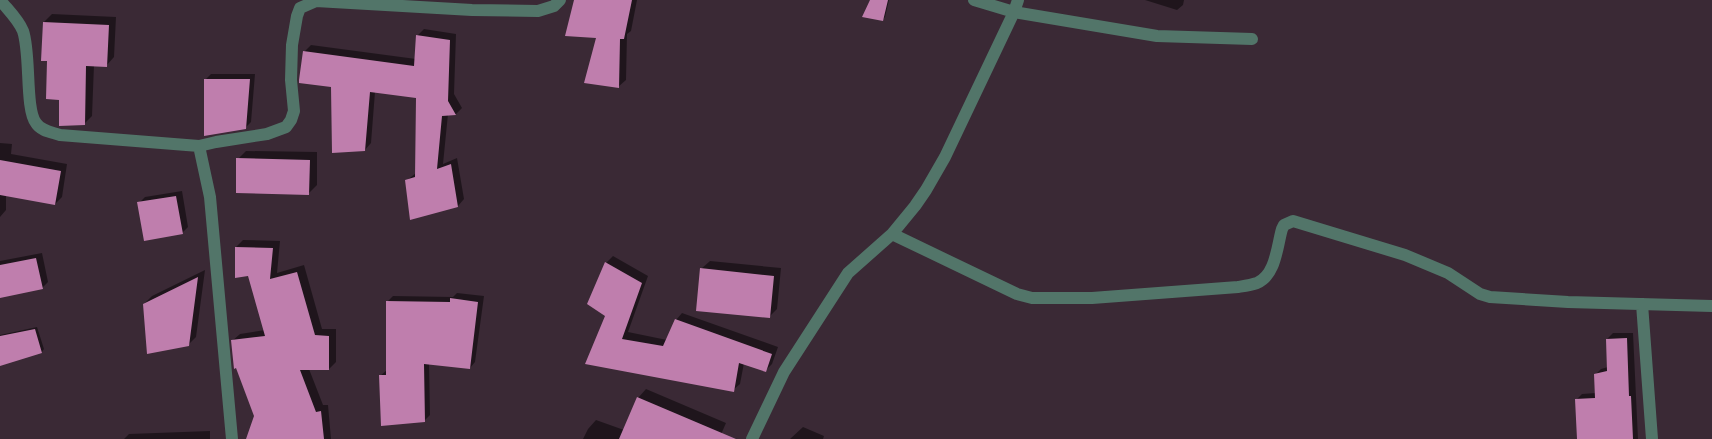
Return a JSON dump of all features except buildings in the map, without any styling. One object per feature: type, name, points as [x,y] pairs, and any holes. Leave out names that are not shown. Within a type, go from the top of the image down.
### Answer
[{"type":"street","points":[[0,0],[15,18],[22,31],[28,53],[31,111],[35,122],[43,130],[60,135],[199,146],[267,134],[286,127],[294,111],[291,80],[292,45],[296,16],[300,8],[307,4],[316,1],[472,10],[538,11],[554,6],[560,0]]},
{"type":"street","points":[[974,0],[1016,6],[1157,36],[1252,39]]},
{"type":"street","points":[[752,439],[784,372],[848,272],[892,234],[915,206],[945,157],[1016,6]]},
{"type":"street","points":[[199,146],[210,197],[232,439]]},
{"type":"street","points":[[892,234],[1017,294],[1032,298],[1092,298],[1238,287],[1258,283],[1265,278],[1273,264],[1284,225],[1293,221],[1405,255],[1448,273],[1472,290],[1490,297],[1568,302],[1712,306]]},
{"type":"street","points":[[1642,304],[1652,439]]}]
